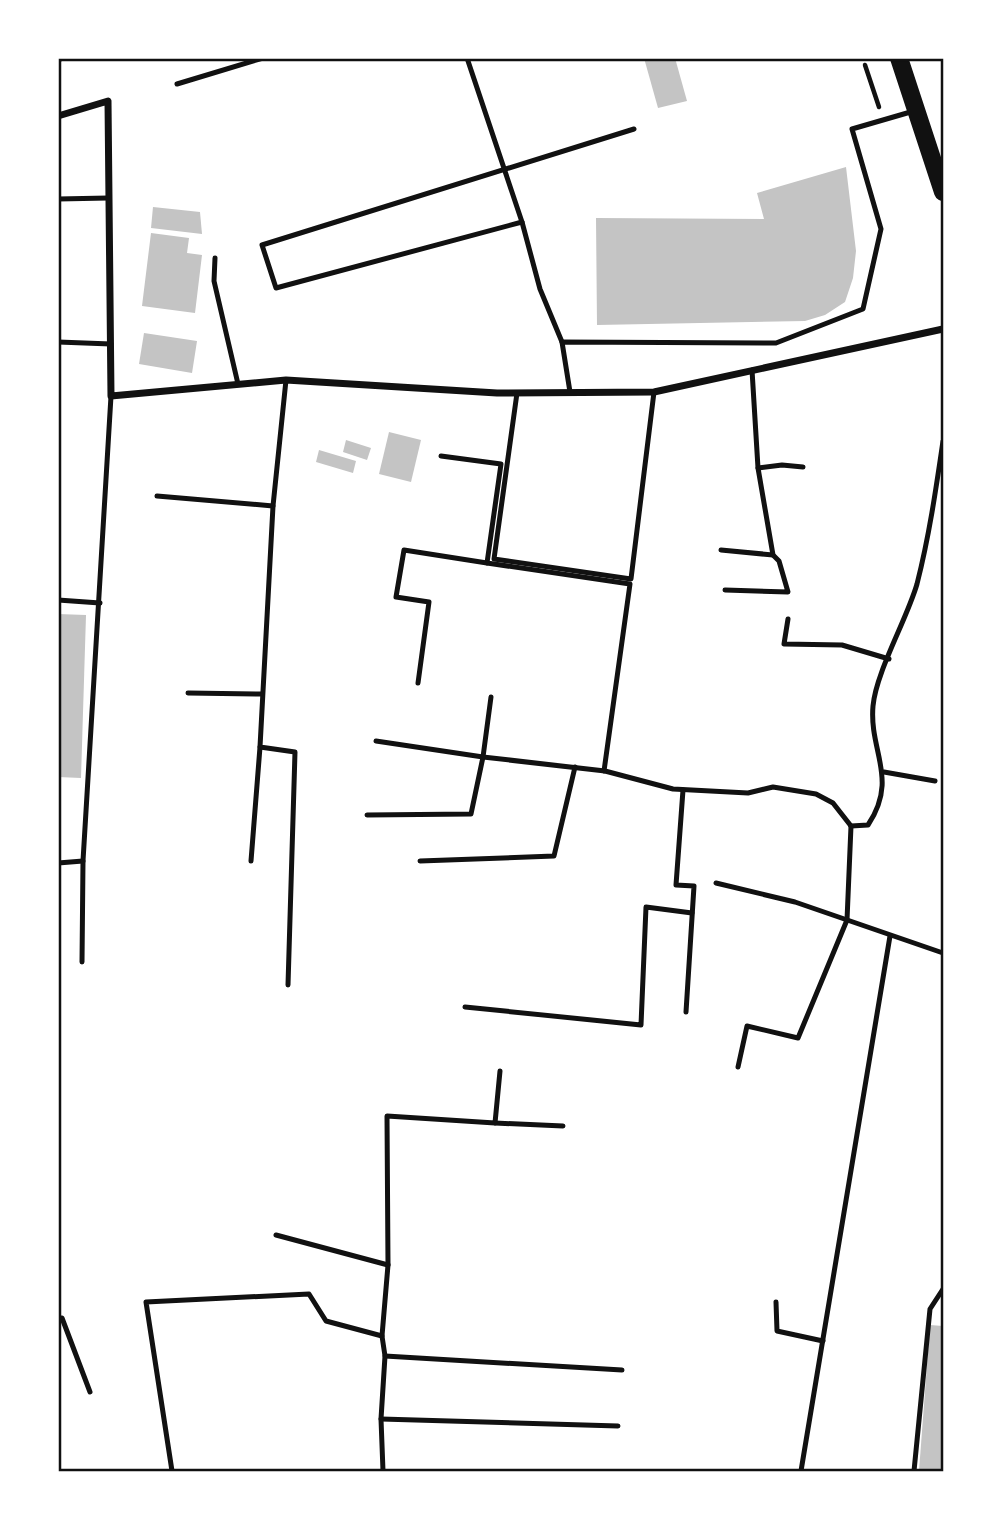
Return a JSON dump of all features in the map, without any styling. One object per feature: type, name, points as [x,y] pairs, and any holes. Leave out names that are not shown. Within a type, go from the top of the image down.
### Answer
[{"type":"main road","points":[[899,58],[943,192]]},
{"type":"street","points":[[58,116],[107,101],[111,396],[286,380],[517,393],[654,392],[943,329]]},
{"type":"lane","points":[[177,84],[263,58]]},
{"type":"lane","points":[[467,58],[522,222],[540,289],[562,342],[570,392]]},
{"type":"lane","points":[[562,342],[776,343],[863,309],[881,229],[852,129],[916,111]]},
{"type":"lane","points":[[522,222],[276,288],[262,245],[634,129]]},
{"type":"lane","points":[[58,198],[108,198]]},
{"type":"lane","points":[[215,258],[214,281],[238,384]]},
{"type":"lane","points":[[58,342],[111,344]]},
{"type":"lane","points":[[725,590],[788,592],[779,561],[773,555],[758,468],[752,370]]},
{"type":"lane","points":[[251,861],[273,506],[286,380]]},
{"type":"lane","points":[[517,393],[494,559],[631,579],[654,392]]},
{"type":"lane","points":[[82,962],[83,862],[111,396]]},
{"type":"lane","points":[[851,826],[868,825],[878,809],[884,772],[876,743],[873,705],[916,585],[943,441]]},
{"type":"lane","points":[[441,456],[501,464],[487,563]]},
{"type":"lane","points":[[758,468],[782,465],[803,467]]},
{"type":"lane","points":[[157,496],[273,506]]},
{"type":"lane","points":[[418,683],[429,602],[396,597],[404,551],[630,584],[604,771]]},
{"type":"lane","points":[[721,551],[773,555]]},
{"type":"lane","points":[[58,600],[100,603]]},
{"type":"lane","points":[[788,619],[784,644],[842,645],[889,659]]},
{"type":"lane","points":[[188,692],[261,694]]},
{"type":"lane","points":[[367,815],[471,814],[483,757],[491,697]]},
{"type":"lane","points":[[376,741],[604,771],[683,790],[748,793],[773,787],[816,794],[833,803],[851,826],[847,920],[797,1038],[747,1026],[738,1067]]},
{"type":"lane","points":[[260,747],[295,752],[288,985]]},
{"type":"lane","points":[[420,861],[554,856],[575,767]]},
{"type":"lane","points":[[884,772],[935,781]]},
{"type":"lane","points":[[683,790],[676,885],[694,886],[685,1012]]},
{"type":"lane","points":[[58,863],[83,862]]},
{"type":"lane","points":[[716,883],[795,902],[943,953]]},
{"type":"lane","points":[[466,1007],[641,1025],[646,907],[692,913]]},
{"type":"lane","points":[[801,1471],[890,936]]},
{"type":"lane","points":[[495,1123],[500,1071]]},
{"type":"lane","points":[[383,1471],[381,1419],[385,1356],[382,1336],[388,1265],[387,1116],[563,1126]]},
{"type":"lane","points":[[276,1234],[388,1265]]},
{"type":"lane","points":[[914,1471],[930,1309],[943,1289]]},
{"type":"lane","points":[[172,1471],[146,1302],[309,1294],[326,1321],[382,1336]]},
{"type":"lane","points":[[776,1302],[777,1331],[823,1341]]},
{"type":"lane","points":[[58,1319],[62,1318],[90,1392]]},
{"type":"lane","points":[[385,1356],[622,1370]]},
{"type":"lane","points":[[381,1419],[618,1426]]},
{"type":"path","points":[[865,65],[880,111]]},
{"type":"building","points":[[644,58],[675,58],[687,101],[658,108]]},
{"type":"building","points":[[846,167],[856,251],[853,278],[845,302],[825,315],[805,321],[597,325],[596,218],[764,219],[757,193]]},
{"type":"building","points":[[153,207],[200,212],[202,234],[151,228]]},
{"type":"building","points":[[151,233],[189,238],[187,253],[202,255],[195,313],[142,306]]},
{"type":"building","points":[[144,333],[197,341],[192,373],[139,364]]},
{"type":"building","points":[[389,432],[421,440],[411,482],[379,474]]},
{"type":"building","points":[[346,440],[371,448],[367,460],[343,452]]},
{"type":"building","points":[[319,450],[356,461],[353,473],[316,462]]},
{"type":"building","points":[[58,614],[86,615],[81,778],[58,777]]},
{"type":"building","points":[[930,1325],[943,1326],[943,1471],[919,1471]]}]
